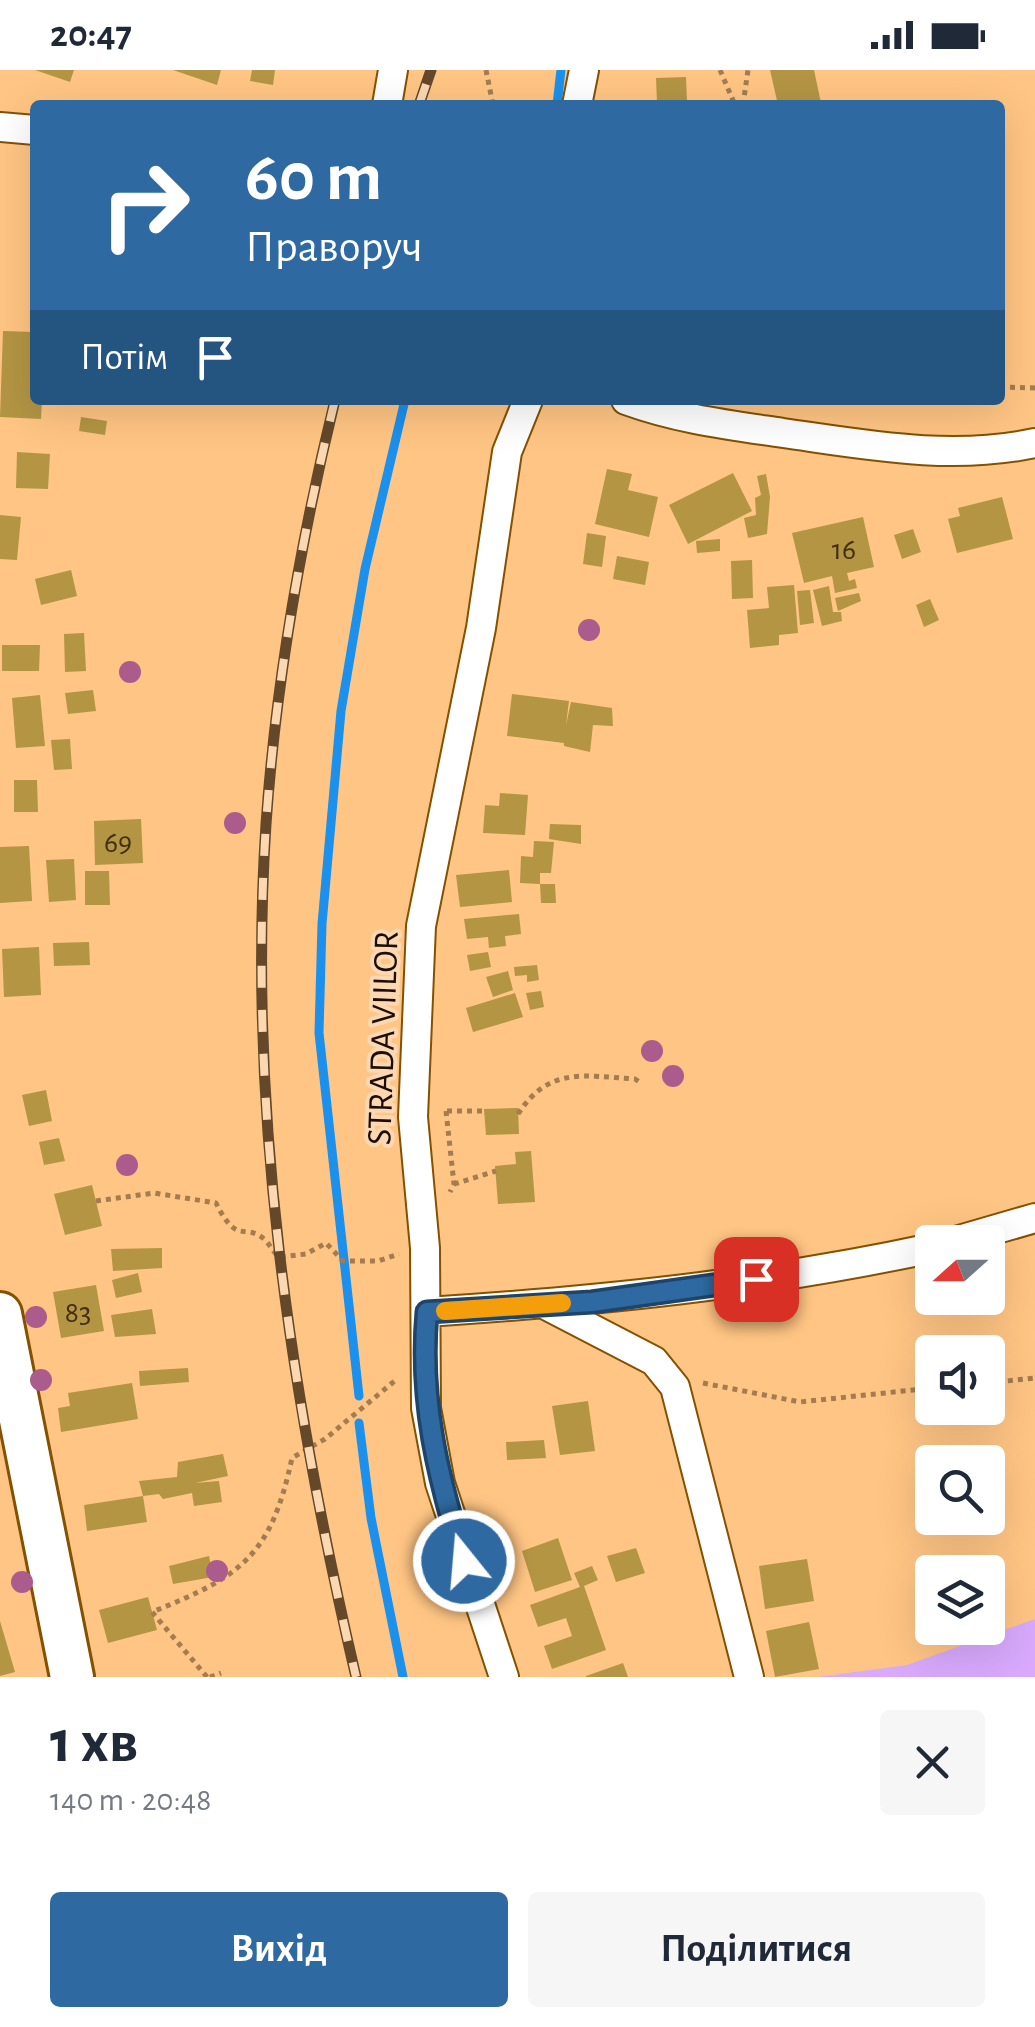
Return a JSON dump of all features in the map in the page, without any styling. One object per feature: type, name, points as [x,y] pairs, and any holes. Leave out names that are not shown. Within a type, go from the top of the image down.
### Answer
[{"type":"main road","points":[[0,1314],[72,1677]]},
{"type":"street","points":[[387,100],[393,70]]},
{"type":"street","points":[[578,100],[584,70]]},
{"type":"street","points":[[0,128],[30,130]]},
{"type":"street","name":"STRADA VIILOR","points":[[504,1677],[440,1483],[426,1408],[425,1244],[414,1118],[421,926],[482,628],[507,452],[526,405]]},
{"type":"street","points":[[642,405],[690,420],[904,450],[962,452],[1035,442]]},
{"type":"street","points":[[1005,1227],[1035,1218]]},
{"type":"street","points":[[427,1312],[544,1304],[794,1274],[915,1251]]},
{"type":"street","points":[[544,1304],[654,1361],[675,1387],[749,1677]]},
{"type":"path","points":[[486,70],[492,100]]},
{"type":"path","points":[[720,70],[733,100]]},
{"type":"path","points":[[744,100],[748,70]]},
{"type":"path","points":[[1005,387],[1035,388]]},
{"type":"path","points":[[518,1114],[532,1092],[558,1077],[635,1078],[641,1083]]},
{"type":"path","points":[[454,1184],[496,1171]]},
{"type":"path","points":[[96,1201],[154,1193],[216,1203],[227,1224],[239,1233],[264,1238],[280,1257],[306,1254],[326,1244],[343,1261],[378,1261],[425,1244]]},
{"type":"path","points":[[221,1673],[209,1677],[152,1612],[216,1586],[262,1546],[283,1500],[292,1458],[354,1417],[423,1357]]},
{"type":"path","points":[[666,1376],[800,1402],[915,1390]]},
{"type":"path","points":[[1005,1381],[1035,1378]]},
{"type":"shaded area","points":[[1035,1619],[1035,1677],[818,1677],[907,1665],[963,1645],[1005,1645],[1005,1630]]},
{"type":"building","points":[[35,70],[74,70],[70,82]]},
{"type":"building","points":[[173,70],[221,70],[217,85]]},
{"type":"building","points":[[252,70],[275,70],[273,85],[250,81]]},
{"type":"building","points":[[770,70],[814,70],[820,100],[777,100]]},
{"type":"building","points":[[686,77],[687,100],[657,100],[656,78]]},
{"type":"building","points":[[3,331],[30,332],[30,405],[42,405],[41,419],[0,417]]},
{"type":"building","points":[[81,417],[107,421],[105,435],[79,431]]},
{"type":"building","points":[[17,452],[50,454],[48,489],[16,488]]},
{"type":"building","points":[[607,469],[632,474],[628,490],[658,497],[649,537],[595,524]]},
{"type":"building","points":[[733,473],[752,511],[688,544],[669,505]]},
{"type":"building","points":[[766,474],[770,497],[767,534],[748,538],[744,518],[756,515],[755,498],[761,495],[757,476]]},
{"type":"building","points":[[1002,497],[1013,539],[957,553],[948,519],[960,516],[958,508]]},
{"type":"building","points":[[0,515],[21,517],[17,560],[0,559]]},
{"type":"building","points":[[863,517],[874,567],[847,573],[849,581],[855,579],[857,588],[835,593],[832,576],[804,583],[792,533]]},
{"type":"building","points":[[913,529],[921,552],[902,559],[894,535]]},
{"type":"building","points":[[587,533],[606,536],[602,567],[583,564]]},
{"type":"building","points":[[720,539],[720,551],[697,553],[696,541]]},
{"type":"building","points":[[617,556],[649,562],[645,585],[613,579]]},
{"type":"building","points":[[752,560],[753,598],[732,599],[731,561]]},
{"type":"building","points":[[71,570],[77,596],[41,605],[35,579]]},
{"type":"building","points":[[794,585],[798,633],[779,635],[779,645],[750,648],[747,610],[769,608],[767,587]]},
{"type":"building","points":[[829,586],[833,612],[841,612],[842,621],[822,626],[813,590]]},
{"type":"building","points":[[810,590],[814,623],[800,625],[797,591]]},
{"type":"building","points":[[859,593],[861,601],[838,611],[835,598]]},
{"type":"building","points":[[930,599],[939,620],[924,627],[916,605]]},
{"type":"building","points":[[84,633],[86,671],[65,672],[64,634]]},
{"type":"building","points":[[2,645],[40,645],[39,671],[2,671]]},
{"type":"building","points":[[93,690],[96,711],[68,714],[65,693]]},
{"type":"building","points":[[512,694],[569,701],[566,725],[571,702],[612,708],[613,726],[593,725],[590,752],[564,743],[507,736]]},
{"type":"building","points":[[40,695],[45,746],[16,748],[12,698]]},
{"type":"building","points":[[70,739],[72,769],[54,770],[51,740]]},
{"type":"building","points":[[14,780],[37,780],[38,812],[14,812]]},
{"type":"building","points":[[500,793],[528,795],[525,835],[483,833],[485,805],[499,806]]},
{"type":"building","points":[[141,819],[143,863],[95,865],[94,821]]},
{"type":"building","points":[[550,824],[581,825],[581,844],[549,839]]},
{"type":"building","points":[[534,841],[554,842],[551,873],[540,873],[540,884],[520,883],[521,856],[533,857]]},
{"type":"building","points":[[29,846],[32,901],[0,903],[0,847]]},
{"type":"building","points":[[74,859],[76,900],[49,902],[46,860]]},
{"type":"building","points":[[509,870],[512,902],[460,907],[456,875]]},
{"type":"building","points":[[85,871],[109,871],[110,905],[85,905]]},
{"type":"building","points":[[540,884],[555,884],[556,903],[541,903]]},
{"type":"building","points":[[519,914],[521,934],[505,936],[506,946],[489,948],[488,937],[467,939],[464,919]]},
{"type":"building","points":[[89,942],[90,965],[54,966],[53,943]]},
{"type":"building","points":[[39,947],[41,995],[4,997],[2,949]]},
{"type":"building","points":[[488,952],[491,967],[470,971],[467,955]]},
{"type":"building","points":[[537,965],[539,980],[527,982],[527,975],[515,976],[514,967]]},
{"type":"building","points":[[508,971],[513,990],[493,997],[486,977]]},
{"type":"building","points":[[541,991],[544,1007],[530,1010],[526,993]]},
{"type":"building","points":[[515,993],[523,1017],[473,1032],[466,1008]]},
{"type":"building","points":[[46,1090],[52,1121],[29,1126],[22,1095]]},
{"type":"building","points":[[518,1108],[519,1134],[486,1135],[484,1109]]},
{"type":"building","points":[[59,1138],[65,1161],[44,1165],[39,1142]]},
{"type":"building","points":[[531,1151],[535,1202],[498,1204],[495,1166],[516,1164],[515,1152]]},
{"type":"building","points":[[92,1185],[102,1226],[65,1235],[54,1194]]},
{"type":"building","points":[[162,1248],[162,1268],[113,1271],[111,1249]]},
{"type":"building","points":[[138,1273],[142,1292],[116,1298],[112,1280]]},
{"type":"building","points":[[96,1285],[104,1331],[61,1338],[53,1292]]},
{"type":"building","points":[[152,1309],[156,1334],[115,1337],[111,1315]]},
{"type":"building","points":[[188,1368],[189,1382],[140,1386],[139,1371]]},
{"type":"building","points":[[132,1383],[138,1419],[61,1432],[58,1408],[70,1406],[68,1393]]},
{"type":"building","points":[[588,1401],[595,1451],[560,1455],[552,1406]]},
{"type":"building","points":[[544,1440],[546,1458],[507,1460],[506,1442]]},
{"type":"building","points":[[223,1454],[228,1476],[195,1483],[219,1481],[222,1502],[194,1506],[192,1493],[163,1499],[159,1494],[143,1496],[139,1481],[177,1477],[178,1462]]},
{"type":"building","points":[[143,1496],[147,1522],[87,1531],[84,1505]]},
{"type":"building","points":[[558,1538],[572,1580],[535,1592],[522,1551]]},
{"type":"building","points":[[636,1548],[645,1573],[616,1582],[607,1556]]},
{"type":"building","points":[[209,1556],[213,1577],[173,1584],[169,1566]]},
{"type":"building","points":[[807,1559],[814,1601],[765,1609],[759,1566]]},
{"type":"building","points":[[592,1566],[598,1580],[584,1586],[606,1650],[552,1669],[544,1646],[572,1636],[566,1618],[538,1627],[530,1605],[580,1587],[574,1573]]},
{"type":"building","points":[[148,1597],[157,1630],[108,1643],[99,1610]]},
{"type":"building","points":[[0,1621],[15,1672],[0,1676]]},
{"type":"building","points":[[809,1622],[819,1669],[775,1677],[766,1631]]},
{"type":"building","points":[[623,1663],[628,1677],[586,1677],[586,1676]]},
{"type":"waterway","points":[[558,100],[561,70]]},
{"type":"waterway","points":[[359,1396],[319,1033],[322,924],[341,711],[365,569],[404,405]]},
{"type":"waterway","points":[[359,1423],[371,1518],[403,1677]]},
{"type":"railway","points":[[421,100],[431,70]]},
{"type":"railway","points":[[334,405],[301,558],[276,717],[266,824],[263,1039],[269,1146],[294,1360],[356,1677]]},
{"type":"slow traffic","points":[[445,1311],[562,1303]]},
{"type":"route","points":[[464,1561],[440,1483],[426,1408],[423,1357],[427,1312],[592,1302],[756,1279]]}]
